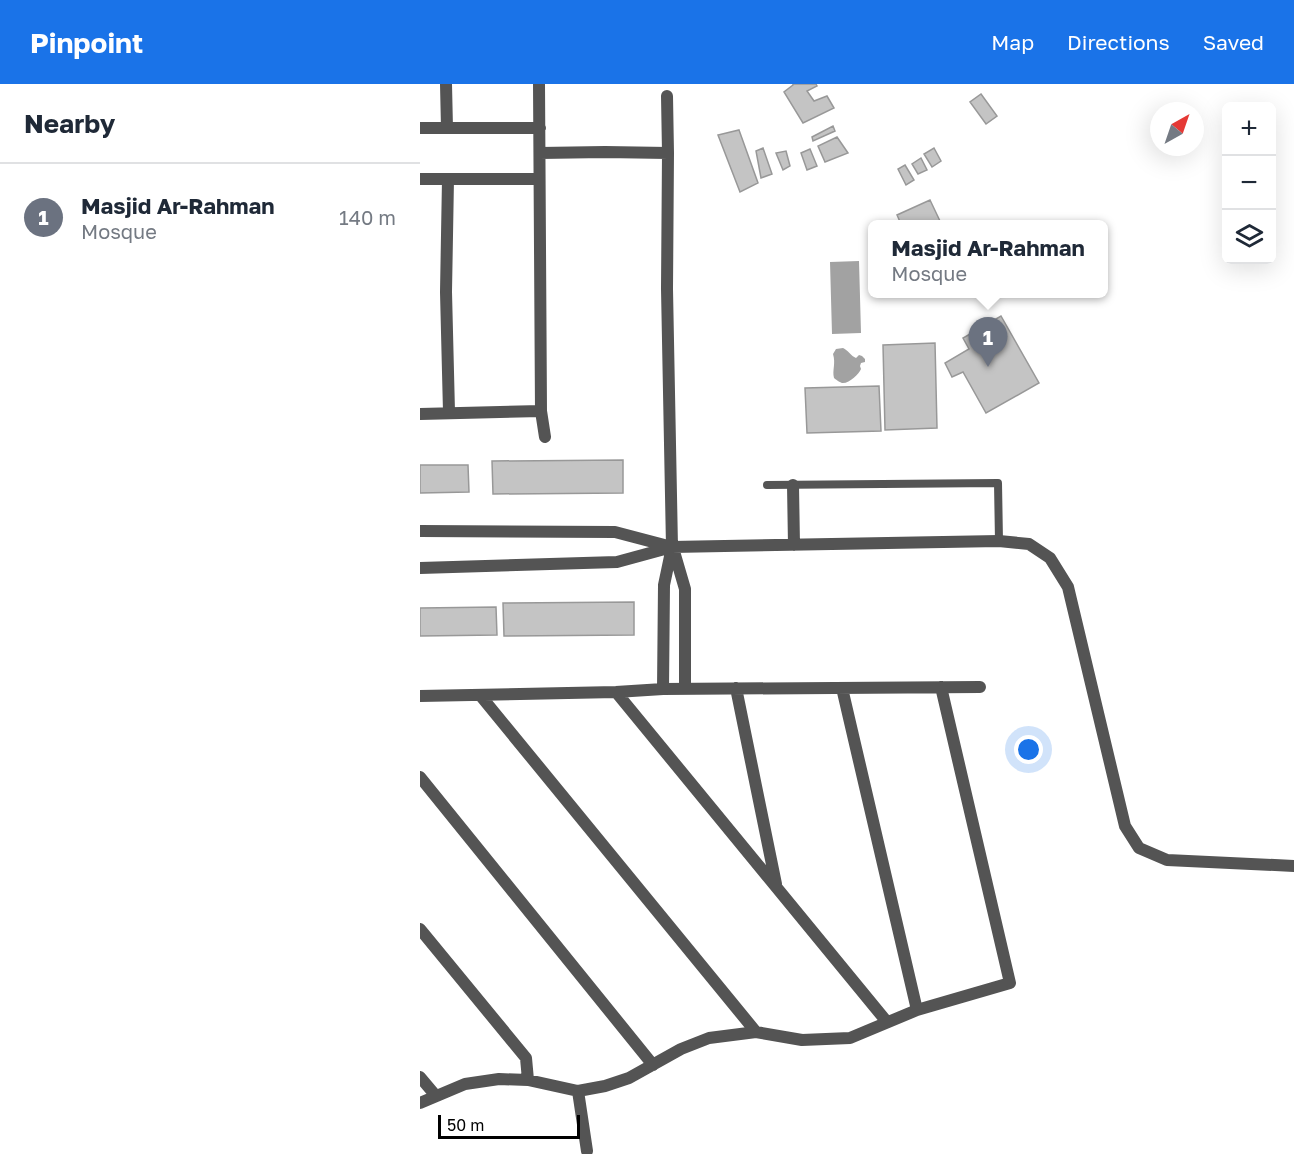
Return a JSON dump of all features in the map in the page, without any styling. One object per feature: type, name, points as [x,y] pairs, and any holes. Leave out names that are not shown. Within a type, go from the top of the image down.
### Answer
[{"type":"street","points":[[446,84],[447,128]]},
{"type":"street","points":[[539,84],[541,411],[544,437]]},
{"type":"street","points":[[663,689],[664,585],[672,547],[666,289],[667,96]]},
{"type":"street","points":[[420,128],[540,128]]},
{"type":"street","points":[[540,153],[668,153]]},
{"type":"street","points":[[420,179],[539,179]]},
{"type":"street","points":[[448,179],[446,292],[449,412]]},
{"type":"street","points":[[420,414],[541,411]]},
{"type":"street","points":[[793,485],[794,545]]},
{"type":"street","points":[[420,531],[615,532],[672,547]]},
{"type":"street","points":[[420,568],[617,562],[672,547],[999,542],[1029,544],[1050,558],[1068,587],[1125,826],[1139,848],[1167,860],[1294,866]]},
{"type":"street","points":[[672,547],[685,589],[685,689]]},
{"type":"street","points":[[420,1103],[465,1084],[499,1079],[528,1080],[578,1091],[605,1086],[629,1078],[681,1049],[710,1038],[756,1032],[802,1040],[850,1038],[917,1010],[1010,983],[941,687]]},
{"type":"street","points":[[420,696],[663,689],[980,687]]},
{"type":"street","points":[[736,688],[776,887]]},
{"type":"street","points":[[842,688],[917,1010]]},
{"type":"street","points":[[616,692],[887,1022]]},
{"type":"street","points":[[480,695],[756,1032]]},
{"type":"street","points":[[420,777],[653,1065]]},
{"type":"street","points":[[420,929],[526,1058],[528,1080]]},
{"type":"street","points":[[420,1077],[436,1096]]},
{"type":"street","points":[[578,1091],[587,1151]]},
{"type":"lane","points":[[766,485],[998,483],[999,542]]},
{"type":"shaded area","points":[[859,261],[861,333],[832,334],[830,262]]},
{"type":"shaded area","points":[[843,348],[856,358],[859,355],[862,356],[865,362],[861,363],[861,369],[853,378],[842,383],[834,378],[833,354],[836,349]]},
{"type":"building","points":[[793,84],[816,84],[817,86],[807,91],[814,101],[827,96],[834,108],[803,123],[784,92]]},
{"type":"building","points":[[981,94],[997,116],[986,124],[970,102]]},
{"type":"building","points":[[833,126],[835,131],[813,141],[812,137]]},
{"type":"building","points":[[739,130],[758,183],[740,192],[718,135]]},
{"type":"building","points":[[837,137],[848,153],[825,162],[818,146]]},
{"type":"building","points":[[763,148],[772,174],[761,178],[756,151]]},
{"type":"building","points":[[934,148],[941,161],[932,167],[924,154]]},
{"type":"building","points":[[810,149],[817,166],[807,170],[801,153]]},
{"type":"building","points":[[786,151],[790,166],[783,170],[776,153]]},
{"type":"building","points":[[921,158],[927,170],[918,174],[912,164]]},
{"type":"building","points":[[905,165],[914,180],[906,185],[898,169]]},
{"type":"building","points":[[930,200],[940,220],[899,220],[897,215]]},
{"type":"building","points":[[1001,316],[1039,383],[986,413],[963,372],[952,377],[945,363],[969,349],[963,338]]},
{"type":"building","points":[[935,343],[937,428],[885,430],[883,345]]},
{"type":"building","points":[[879,386],[881,431],[807,433],[805,388]]},
{"type":"building","points":[[623,460],[623,493],[493,494],[492,461]]},
{"type":"building","points":[[420,465],[468,465],[469,492],[420,493]]},
{"type":"building","points":[[634,602],[634,635],[504,636],[503,603]]},
{"type":"building","points":[[496,607],[497,635],[420,636],[420,608]]},
{"type":"place","name":"Masjid Ar-Rahman","points":[[988,367]]}]
